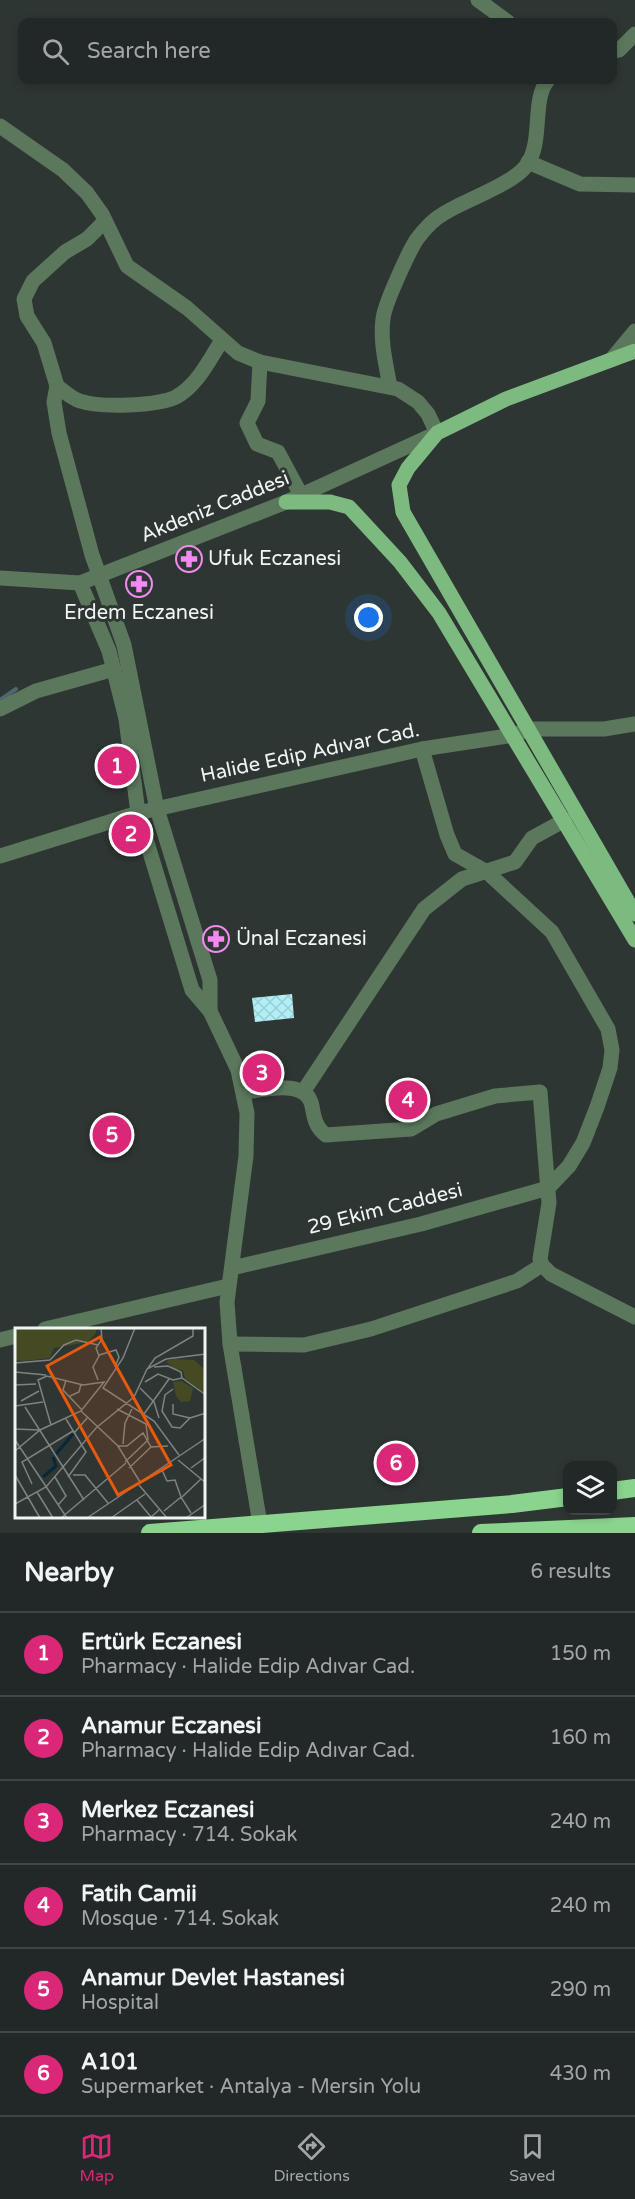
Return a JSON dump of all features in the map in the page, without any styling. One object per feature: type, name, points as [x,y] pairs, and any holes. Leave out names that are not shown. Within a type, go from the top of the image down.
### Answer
[{"type":"highway","points":[[617,1490],[635,1488]]},
{"type":"highway","points":[[150,1533],[512,1504],[563,1498]]},
{"type":"highway","points":[[482,1533],[635,1526]]},
{"type":"main road","points":[[635,351],[506,399],[437,433],[408,468],[399,485],[403,512],[635,915]]},
{"type":"main road","points":[[286,502],[330,502],[349,507],[400,562],[439,613],[635,940]]},
{"type":"street","points":[[478,0],[503,18]]},
{"type":"street","points":[[617,50],[635,34]]},
{"type":"street","points":[[390,387],[383,352],[383,317],[417,240],[441,214],[497,186],[526,168],[540,114],[541,88],[544,84]]},
{"type":"street","points":[[0,126],[63,170],[87,193],[105,220],[127,266],[187,308],[238,352],[260,362],[390,387],[407,393],[418,402],[437,433]]},
{"type":"street","points":[[528,162],[580,184],[635,185]]},
{"type":"street","points":[[105,220],[87,239],[65,252],[33,281],[24,299],[27,316],[44,343],[57,386],[54,402],[59,433],[92,555],[124,645],[157,808],[210,980],[210,1011]]},
{"type":"street","points":[[611,360],[635,331]]},
{"type":"street","points":[[57,386],[80,401],[109,405],[161,402],[178,396],[189,386],[206,367],[222,340]]},
{"type":"street","points":[[260,362],[258,400],[247,423],[257,444],[278,453],[301,495]]},
{"type":"street","name":"Akdeniz Caddesi","points":[[0,578],[80,583],[286,502],[437,433]]},
{"type":"street","points":[[80,583],[109,651],[114,669],[126,719],[138,813],[192,990],[210,1011],[237,1070],[244,1092],[246,1156],[228,1286],[230,1344],[260,1524]]},
{"type":"street","points":[[0,709],[36,691],[114,669]]},
{"type":"street","name":"Halide Edip Adıvar Cad.","points":[[0,856],[157,808],[422,749],[514,735],[529,729],[604,729],[635,724]]},
{"type":"street","points":[[422,749],[447,835],[455,854],[487,872],[552,932],[608,1029],[612,1050],[610,1068],[597,1107],[583,1143],[569,1166],[548,1188]]},
{"type":"street","points":[[303,1092],[424,909],[462,879],[515,862],[532,838],[565,820]]},
{"type":"street","points":[[244,1092],[291,1088],[303,1092],[311,1100],[320,1130],[326,1135],[411,1129],[436,1114],[495,1096],[540,1092],[549,1203],[540,1259],[542,1265],[551,1274],[635,1317]]},
{"type":"street","name":"29 Ekim Caddesi","points":[[231,1268],[421,1224],[548,1188]]},
{"type":"street","points":[[230,1344],[304,1345],[371,1329],[516,1281],[542,1265]]},
{"type":"street","points":[[49,1328],[228,1286]]},
{"type":"street","points":[[0,1340],[15,1336]]},
{"type":"building","points":[[292,994],[294,1018],[255,1022],[252,998]]},
{"type":"building","points":[[395,1084],[420,1084],[421,1112],[415,1115],[395,1115]]},
{"type":"waterway","points":[[0,700],[16,689]]},
{"type":"place","name":"Ufuk Eczanesi","points":[[189,559]]},
{"type":"place","name":"Erdem Eczanesi","points":[[139,584]]},
{"type":"place","name":"Ertürk Eczanesi","points":[[117,766]]},
{"type":"place","name":"Anamur Eczanesi","points":[[131,834]]},
{"type":"place","name":"Ünal Eczanesi","points":[[216,939]]},
{"type":"place","name":"Merkez Eczanesi","points":[[262,1073]]},
{"type":"place","name":"Fatih Camii","points":[[408,1100]]},
{"type":"place","name":"Anamur Devlet Hastanesi","points":[[112,1135]]},
{"type":"place","name":"A101","points":[[396,1463]]}]
